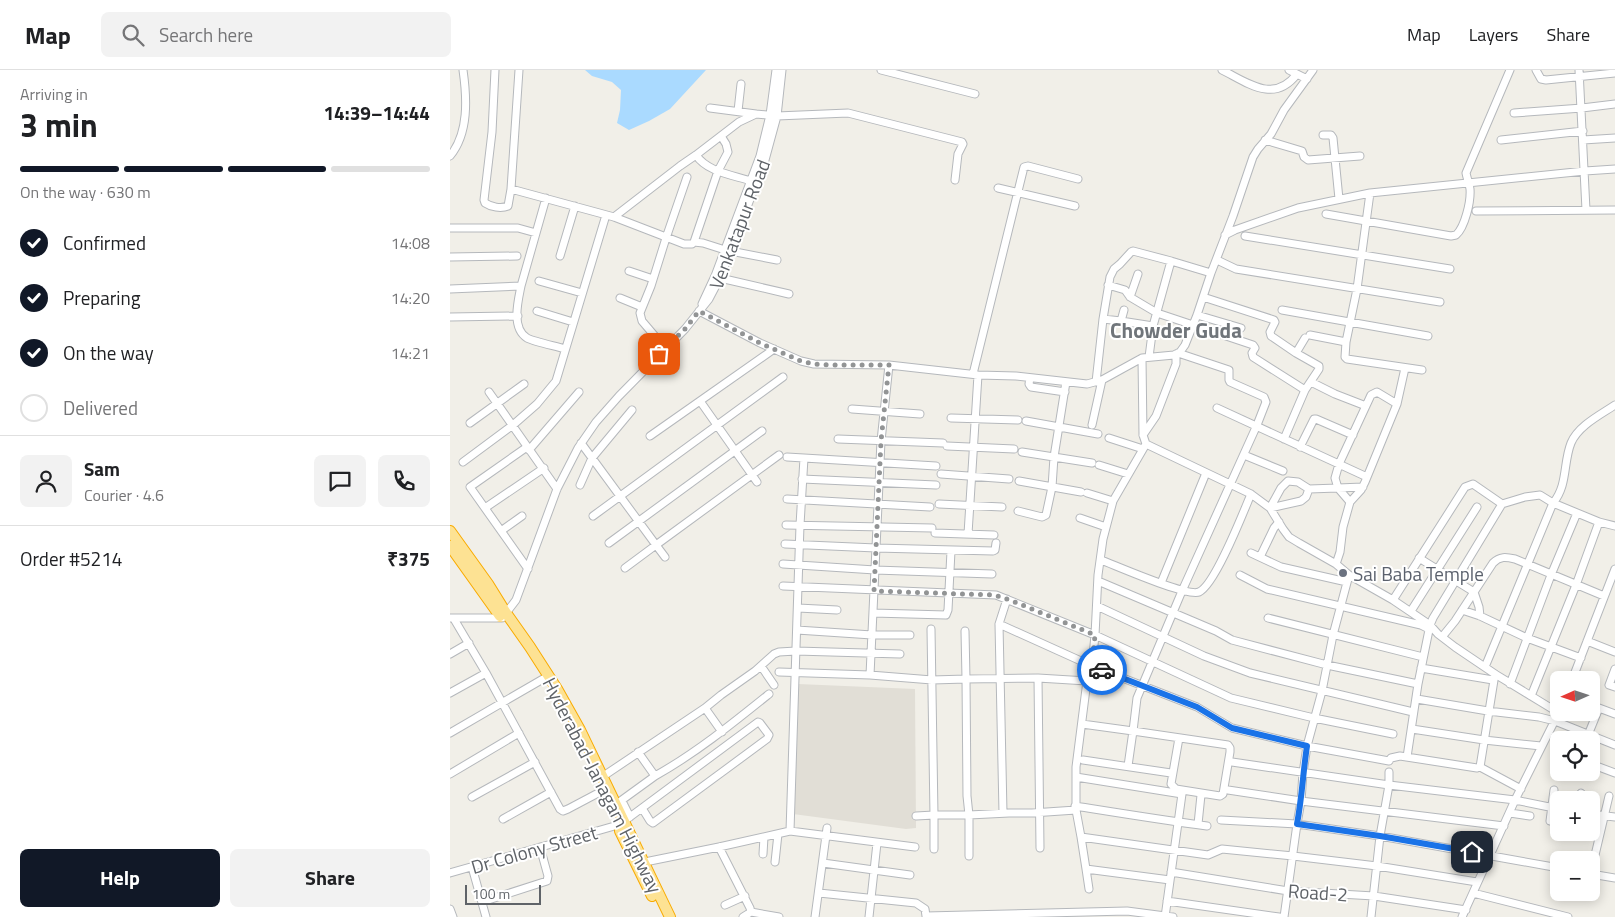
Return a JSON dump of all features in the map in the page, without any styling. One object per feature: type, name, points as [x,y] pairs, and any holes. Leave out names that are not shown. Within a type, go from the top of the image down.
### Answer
[{"type":"highway","name":"Hyderabad-Janagam Highway","points":[[450,531],[488,584],[504,616],[560,706],[602,791],[624,821]]},
{"type":"highway","name":"Hyderabad-Janagam Highway","points":[[450,546],[530,647],[557,688],[580,730],[602,778],[619,803],[639,863],[663,917]]},
{"type":"highway","name":"Hyderabad-Janagam Highway","points":[[639,863],[670,917]]},
{"type":"street","points":[[450,156],[458,144],[465,115],[466,91],[463,70]]},
{"type":"street","points":[[496,70],[485,203],[489,206],[502,207],[508,206],[511,188],[518,70]]},
{"type":"street","points":[[776,70],[774,115],[728,250],[700,309],[760,343],[801,361],[814,364],[889,365],[1088,384],[1099,381],[1146,358],[1177,354],[1229,370],[1228,380],[1230,382],[1265,398],[1266,402],[1257,426],[1182,590],[1137,698],[1128,766]]},
{"type":"street","name":"Venkatapur Road","points":[[504,616],[516,600],[557,489],[581,443],[596,422],[619,396],[685,329],[709,299],[720,278],[728,250],[765,160],[782,70]]},
{"type":"street","points":[[881,70],[975,94]]},
{"type":"street","points":[[1222,70],[1263,89],[1286,86],[1297,74]]},
{"type":"street","points":[[1289,70],[1307,79]]},
{"type":"street","points":[[1143,435],[1156,416],[1176,364],[1177,354],[1185,345],[1193,326],[1253,157],[1313,70]]},
{"type":"street","points":[[1326,214],[1452,236],[1456,235],[1462,227],[1470,197],[1466,172],[1510,70]]},
{"type":"street","points":[[1536,70],[1541,79],[1580,73],[1615,74]]},
{"type":"street","points":[[1580,73],[1587,170],[1586,210]]},
{"type":"street","points":[[738,111],[741,84]]},
{"type":"street","points":[[1514,113],[1615,104]]},
{"type":"street","points":[[710,108],[774,115],[848,113],[962,142],[963,144],[958,154],[955,180]]},
{"type":"street","points":[[1583,108],[1585,140]]},
{"type":"street","points":[[614,218],[740,122],[756,114]]},
{"type":"street","points":[[1501,140],[1583,131]]},
{"type":"street","points":[[1323,135],[1332,136],[1339,199]]},
{"type":"street","points":[[694,242],[718,170],[728,152],[721,136]]},
{"type":"street","points":[[1585,140],[1615,138]]},
{"type":"street","points":[[1265,140],[1302,151],[1304,157],[1308,160],[1360,156]]},
{"type":"street","points":[[696,155],[700,161],[718,170],[751,181]]},
{"type":"street","points":[[968,534],[976,418],[976,374],[1025,166],[1078,179]]},
{"type":"street","points":[[1226,235],[1235,230],[1298,208],[1370,193],[1587,170],[1615,169]]},
{"type":"street","points":[[665,348],[642,320],[640,313],[688,177]]},
{"type":"street","points":[[511,188],[606,215],[687,244],[694,242],[703,243],[776,260]]},
{"type":"street","points":[[998,188],[1075,206]]},
{"type":"street","points":[[1370,193],[1357,289],[1344,354],[1347,359],[1422,370]]},
{"type":"street","points":[[546,198],[521,286],[517,306],[518,316],[520,328],[527,337],[565,349]]},
{"type":"street","points":[[560,256],[575,206]]},
{"type":"street","points":[[1476,211],[1615,210]]},
{"type":"street","points":[[462,462],[513,425],[537,404],[559,376],[565,349],[606,215]]},
{"type":"street","points":[[450,228],[518,228],[536,233]]},
{"type":"street","points":[[1245,236],[1450,269]]},
{"type":"street","points":[[1092,424],[1099,381],[1103,318],[1108,285],[1114,269],[1131,252],[1140,252],[1211,273]]},
{"type":"street","points":[[450,258],[517,256]]},
{"type":"street","points":[[1217,260],[1236,269],[1440,302]]},
{"type":"street","points":[[1089,889],[1075,808],[1075,797],[1087,681],[1092,666],[1098,581],[1106,527],[1113,501],[1144,447],[1146,358],[1171,261]]},
{"type":"street","points":[[629,271],[653,279]]},
{"type":"street","points":[[1130,297],[1138,274]]},
{"type":"street","points":[[720,278],[789,294]]},
{"type":"street","points":[[539,281],[582,293]]},
{"type":"street","points":[[1108,285],[1125,290],[1130,297],[1157,313],[1253,345],[1253,357],[1305,390]]},
{"type":"street","points":[[450,289],[521,286]]},
{"type":"street","points":[[1203,297],[1274,320],[1275,322],[1270,332],[1272,336],[1319,366],[1319,369],[1305,390],[1284,439]]},
{"type":"street","points":[[620,298],[642,307]]},
{"type":"street","points":[[1121,321],[1124,310]]},
{"type":"street","points":[[1282,310],[1428,336]]},
{"type":"street","points":[[537,311],[573,322]]},
{"type":"street","points":[[1197,315],[1241,328]]},
{"type":"street","points":[[450,317],[518,316]]},
{"type":"street","points":[[1103,318],[1153,326]]},
{"type":"street","points":[[1296,353],[1308,337],[1346,342]]},
{"type":"street","points":[[650,436],[774,349]]},
{"type":"street","points":[[870,675],[877,504],[883,411],[889,365]]},
{"type":"street","points":[[1336,564],[1350,502],[1363,487],[1397,404],[1405,368]]},
{"type":"street","points":[[593,516],[783,377]]},
{"type":"street","points":[[1030,378],[1029,384],[1031,387],[1065,392]]},
{"type":"street","points":[[1018,511],[1044,517],[1048,508],[1066,382]]},
{"type":"street","points":[[1311,382],[1366,406]]},
{"type":"street","points":[[470,422],[524,384]]},
{"type":"street","points":[[489,392],[557,489]]},
{"type":"street","points":[[528,569],[470,487],[528,448],[579,392]]},
{"type":"street","points":[[1350,502],[1338,488],[1335,478],[1339,464],[1371,395],[1377,392],[1397,404]]},
{"type":"street","points":[[700,402],[757,482]]},
{"type":"street","points":[[1485,667],[1553,503],[1562,487],[1570,444],[1575,436],[1597,417],[1615,405]]},
{"type":"street","points":[[1217,408],[1367,477]]},
{"type":"street","points":[[852,409],[920,414]]},
{"type":"street","points":[[580,485],[592,458],[632,410]]},
{"type":"street","points":[[951,418],[1022,420],[1098,434]]},
{"type":"street","points":[[1300,447],[1314,419],[1353,435]]},
{"type":"street","points":[[609,543],[762,431]]},
{"type":"street","points":[[1109,438],[1144,447],[1251,494],[1270,508],[1290,537],[1336,564],[1348,579]]},
{"type":"street","points":[[838,439],[1014,449]]},
{"type":"street","points":[[581,443],[665,558]]},
{"type":"street","points":[[1022,452],[1096,464],[1128,474]]},
{"type":"street","points":[[1244,455],[1282,471]]},
{"type":"street","points":[[625,568],[752,475],[783,456],[936,466]]},
{"type":"street","points":[[790,831],[799,544],[804,458]]},
{"type":"street","points":[[485,508],[544,468]]},
{"type":"street","points":[[1161,583],[1206,473]]},
{"type":"street","points":[[941,474],[1009,479]]},
{"type":"street","points":[[802,479],[936,485]]},
{"type":"street","points":[[1019,481],[1084,492],[1113,501]]},
{"type":"street","points":[[1270,508],[1286,482],[1298,482],[1309,489],[1363,487]]},
{"type":"street","points":[[1393,600],[1465,487],[1473,484],[1502,504]]},
{"type":"street","points":[[1270,508],[1301,501],[1306,497],[1309,489]]},
{"type":"street","points":[[1101,560],[1182,590],[1194,593],[1200,592],[1210,581],[1219,566],[1251,494]]},
{"type":"street","points":[[1407,757],[1413,712],[1417,699],[1429,627],[1502,504],[1525,497],[1540,495],[1553,503],[1577,513],[1615,526]]},
{"type":"street","points":[[786,500],[930,507]]},
{"type":"street","points":[[939,504],[1002,507]]},
{"type":"street","points":[[1411,611],[1477,507]]},
{"type":"street","points":[[1510,684],[1551,575],[1577,513]]},
{"type":"street","points":[[501,531],[522,516]]},
{"type":"street","points":[[1080,518],[1106,527]]},
{"type":"street","points":[[1260,557],[1274,528],[1279,522]]},
{"type":"street","points":[[1531,696],[1576,585],[1599,522]]},
{"type":"street","points":[[786,525],[876,527],[994,535]]},
{"type":"street","points":[[785,544],[993,551],[995,550],[996,543]]},
{"type":"street","points":[[873,613],[946,615],[948,610],[951,551]]},
{"type":"street","points":[[1251,553],[1281,566],[1348,579],[1393,600],[1411,611],[1442,637],[1485,667],[1494,677]]},
{"type":"street","points":[[1442,637],[1496,559],[1505,557],[1527,564],[1604,596]]},
{"type":"street","points":[[1419,558],[1474,592],[1480,616]]},
{"type":"street","points":[[784,564],[875,570],[992,574]]},
{"type":"street","points":[[1576,671],[1615,569]]},
{"type":"street","points":[[1240,575],[1267,589],[1429,627]]},
{"type":"street","points":[[1284,917],[1307,746],[1348,579]]},
{"type":"street","points":[[1098,581],[1232,640],[1327,665],[1418,684]]},
{"type":"street","points":[[783,586],[994,595],[1095,635],[1231,698],[1314,718],[1393,734]]},
{"type":"street","points":[[1003,813],[999,624],[1007,599]]},
{"type":"street","points":[[1097,606],[1204,656],[1250,673],[1413,712]]},
{"type":"street","points":[[798,608],[837,610]]},
{"type":"street","points":[[1462,610],[1581,658]]},
{"type":"street","points":[[452,618],[504,616]]},
{"type":"street","points":[[452,618],[486,673],[560,809],[563,811],[602,791]]},
{"type":"street","points":[[1268,618],[1423,657]]},
{"type":"street","points":[[999,624],[1092,666],[1197,707],[1232,728],[1307,746],[1389,761],[1394,757],[1407,757],[1480,767],[1521,789]]},
{"type":"street","points":[[931,629],[934,849]]},
{"type":"street","points":[[797,630],[872,635],[910,635]]},
{"type":"street","points":[[965,631],[969,856]]},
{"type":"street","points":[[1587,641],[1615,652]]},
{"type":"street","points":[[450,654],[469,643]]},
{"type":"street","points":[[602,778],[705,708],[774,654],[785,651],[900,654]]},
{"type":"street","points":[[761,666],[774,686]]},
{"type":"street","points":[[1421,668],[1494,677],[1510,684],[1550,708]]},
{"type":"street","points":[[1615,668],[1609,685],[1615,687]]},
{"type":"street","points":[[779,672],[870,675],[932,680],[1038,678],[1087,681]]},
{"type":"street","points":[[450,693],[486,673]]},
{"type":"street","points":[[1480,767],[1494,677]]},
{"type":"street","points":[[450,733],[543,678]]},
{"type":"street","points":[[1038,678],[1040,848]]},
{"type":"street","points":[[619,803],[655,776],[677,764],[722,732],[769,694]]},
{"type":"street","points":[[1417,699],[1488,711],[1539,717],[1574,731]]},
{"type":"street","points":[[705,708],[722,732]]},
{"type":"street","points":[[1589,731],[1599,708],[1615,714]]},
{"type":"street","points":[[624,821],[758,722],[769,735],[767,739],[653,823],[651,823],[642,808]]},
{"type":"street","points":[[1464,913],[1515,800],[1541,746],[1555,722]]},
{"type":"street","points":[[1082,724],[1228,745],[1230,748],[1223,794],[1214,795],[1173,787],[1179,738]]},
{"type":"street","points":[[1412,729],[1541,746]]},
{"type":"street","points":[[450,774],[519,734]]},
{"type":"street","points":[[1600,741],[1615,746]]},
{"type":"street","points":[[638,752],[655,776]]},
{"type":"street","points":[[1083,760],[1171,773]]},
{"type":"street","points":[[472,797],[535,762]]},
{"type":"street","points":[[1232,762],[1389,785],[1515,800],[1550,807]]},
{"type":"street","points":[[1600,767],[1615,773]]},
{"type":"street","points":[[1371,917],[1380,836],[1389,785],[1389,772]]},
{"type":"street","points":[[819,893],[916,904],[925,909],[926,917],[1093,914],[1127,911],[1168,917],[1167,901],[1182,794],[1076,777]]},
{"type":"street","points":[[1228,790],[1384,812],[1504,826]]},
{"type":"street","points":[[503,819],[551,792]]},
{"type":"street","points":[[1198,824],[1201,795]]},
{"type":"street","points":[[1596,851],[1609,796]]},
{"type":"street","points":[[1058,811],[1075,797]]},
{"type":"street","points":[[916,816],[1040,813],[1075,808],[1207,826]]},
{"type":"street","points":[[1510,813],[1530,816]]},
{"type":"street","points":[[1600,815],[1615,817]]},
{"type":"street","points":[[1221,820],[1297,824],[1380,836],[1550,866]]},
{"type":"street","name":"Dr Colony Street","points":[[450,874],[624,821]]},
{"type":"street","points":[[815,917],[827,828]]},
{"type":"street","points":[[639,863],[790,831],[915,847]]},
{"type":"street","points":[[774,862],[778,834]]},
{"type":"street","points":[[1081,836],[1208,855],[1225,849],[1293,856],[1377,866],[1477,882]]},
{"type":"street","points":[[763,854],[764,837]]},
{"type":"street","points":[[870,917],[877,843]]},
{"type":"street","points":[[482,902],[546,881],[548,876],[540,847]]},
{"type":"street","points":[[719,847],[746,896],[751,912]]},
{"type":"street","points":[[823,863],[910,875]]},
{"type":"street","points":[[472,867],[486,917]]},
{"type":"street","name":"Road-2","points":[[1086,870],[1170,876],[1288,891],[1374,896],[1464,913]]},
{"type":"street","points":[[1600,875],[1615,878]]},
{"type":"street","points":[[1473,892],[1568,917]]},
{"type":"street","points":[[725,905],[746,896]]},
{"type":"street","points":[[1167,901],[1279,917]]},
{"type":"street","points":[[450,909],[452,917]]},
{"type":"street","points":[[743,917],[751,912],[779,917]]},
{"type":"shaded area","points":[[798,684],[915,689],[916,828],[906,829],[793,814]]},
{"type":"water","points":[[585,70],[706,70],[670,109],[629,130],[617,123],[621,90],[612,82],[592,76]]},
{"type":"way so far","points":[[659,354],[685,329],[699,311],[760,343],[801,361],[831,365],[889,365],[881,441],[874,591],[994,595],[1010,600],[1095,635],[1092,666],[1102,670]]},
{"type":"place","name":"Sai Baba Temple","points":[[1343,573]]},
{"type":"district","name":"Chowder Guda","points":[[1176,330]]},
{"type":"route","points":[[1102,670],[1197,707],[1232,728],[1307,746],[1297,824],[1472,852]]}]
